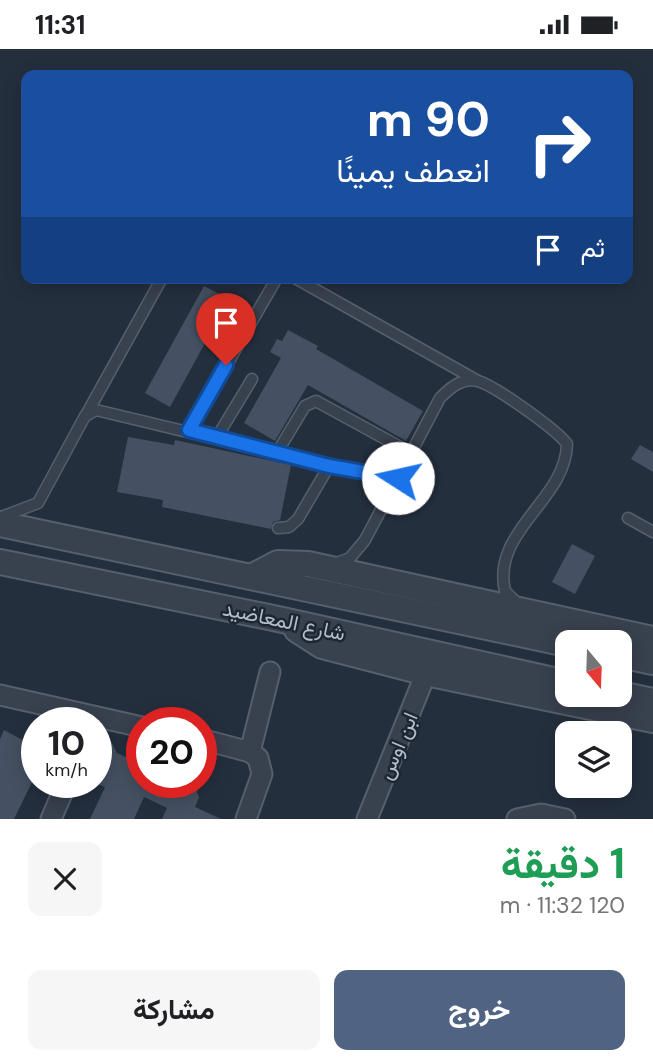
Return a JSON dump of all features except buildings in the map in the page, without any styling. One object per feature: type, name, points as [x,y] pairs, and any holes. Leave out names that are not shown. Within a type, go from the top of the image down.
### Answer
[{"type":"street","name":"شارع المعاضيد","points":[[0,524],[555,641]]},
{"type":"street","name":"شارع المعاضيد","points":[[0,562],[278,619],[555,680]]},
{"type":"street","points":[[251,577],[278,563],[321,566],[529,612],[644,654]]},
{"type":"street","points":[[278,619],[323,646],[426,673],[653,720]]},
{"type":"street","points":[[250,753],[270,672]]},
{"type":"street","name":"ابن اوس","points":[[367,819],[426,673]]},
{"type":"street","points":[[0,695],[45,707]]},
{"type":"street","points":[[632,697],[653,701]]},
{"type":"street","points":[[217,744],[258,758],[262,774],[246,819]]},
{"type":"street","points":[[51,819],[60,798]]},
{"type":"street","points":[[517,819],[541,814],[565,819]]},
{"type":"lane","points":[[0,517],[13,515],[38,503],[159,284]]},
{"type":"lane","points":[[189,430],[274,284]]},
{"type":"lane","points":[[306,284],[478,381],[546,424],[567,444],[564,468],[509,547],[503,562],[505,591],[529,612]]},
{"type":"lane","points":[[216,437],[252,379]]},
{"type":"lane","points":[[321,566],[339,564],[356,552],[440,398],[451,386],[464,381],[478,381]]},
{"type":"lane","points":[[278,451],[304,405],[316,401],[411,453]]},
{"type":"lane","points":[[85,415],[96,410],[104,411],[278,451],[329,466],[398,478]]},
{"type":"lane","points":[[228,451],[230,440]]},
{"type":"lane","points":[[278,528],[289,527],[298,519],[329,466]]},
{"type":"lane","points":[[628,518],[653,532]]},
{"type":"route","points":[[226,365],[189,430],[329,466],[398,478]]}]
